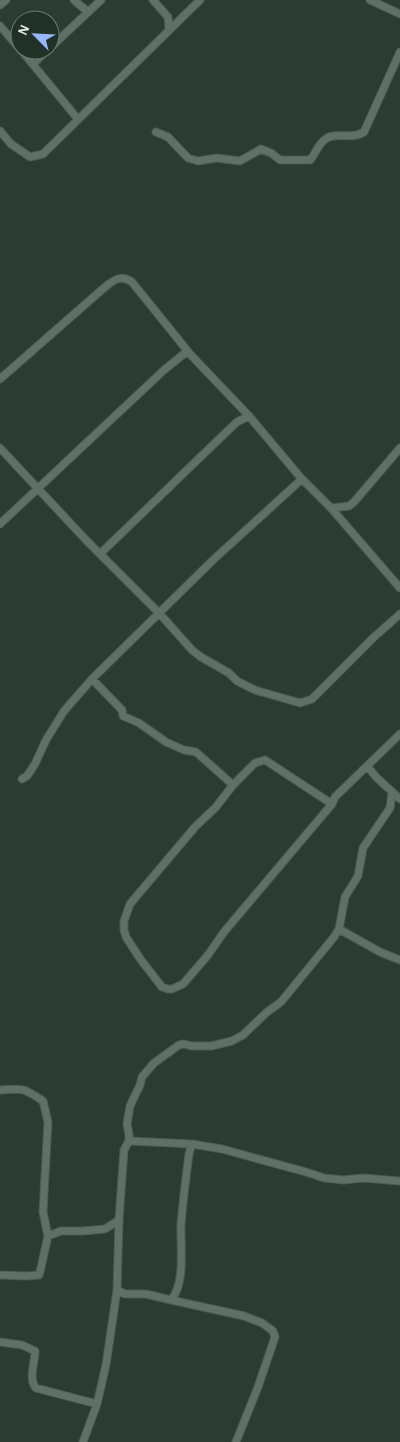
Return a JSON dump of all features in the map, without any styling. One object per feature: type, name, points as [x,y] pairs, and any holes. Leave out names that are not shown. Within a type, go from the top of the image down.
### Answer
[{"type":"street","points":[[0,5],[6,0]]},
{"type":"street","points":[[74,0],[88,12]]},
{"type":"street","points":[[60,39],[101,0]]},
{"type":"street","points":[[153,0],[168,17],[178,21]]},
{"type":"street","points":[[0,131],[12,144],[33,157],[43,154],[200,0]]},
{"type":"street","points":[[370,0],[400,14]]},
{"type":"street","points":[[168,17],[170,29]]},
{"type":"street","points":[[0,26],[10,38]]},
{"type":"street","points":[[156,132],[168,137],[188,158],[198,161],[217,158],[240,161],[261,149],[271,153],[280,160],[310,160],[316,147],[327,138],[356,136],[364,132],[400,52]]},
{"type":"street","points":[[29,60],[78,118]]},
{"type":"street","points":[[33,64],[37,60]]},
{"type":"street","points":[[0,379],[105,287],[124,277],[132,282],[190,354],[249,416],[302,479],[400,588]]},
{"type":"street","points":[[0,524],[164,370],[185,353],[190,354]]},
{"type":"street","points":[[101,554],[237,422],[249,416]]},
{"type":"street","points":[[0,448],[159,613],[192,650],[238,681],[255,690],[300,703],[312,699],[400,614]]},
{"type":"street","points":[[344,524],[349,506],[365,492],[400,448]]},
{"type":"street","points":[[22,780],[35,764],[46,740],[64,711],[92,679],[212,560],[302,479]]},
{"type":"street","points":[[330,508],[349,506]]},
{"type":"street","points":[[394,582],[400,575]]},
{"type":"street","points":[[92,679],[122,710],[123,716],[138,723],[166,742],[184,750],[196,752],[233,785]]},
{"type":"street","points":[[332,804],[265,760],[255,763],[233,785],[216,807],[195,827],[130,904],[125,916],[124,930],[126,937],[162,987],[168,989],[183,984],[208,955],[224,932],[332,804],[336,797],[400,734]]},
{"type":"street","points":[[367,766],[400,799]]},
{"type":"street","points":[[83,1442],[97,1404],[106,1365],[117,1290],[124,1150],[129,1141],[130,1134],[126,1124],[130,1106],[142,1077],[154,1063],[179,1045],[211,1046],[232,1041],[243,1035],[267,1012],[281,1002],[339,929],[345,897],[358,876],[363,848],[390,808],[392,793]]},
{"type":"street","points":[[339,929],[380,952],[400,960]]},
{"type":"street","points":[[0,1090],[20,1088],[28,1090],[43,1101],[46,1107],[48,1122],[43,1212],[48,1236],[38,1275],[0,1275]]},
{"type":"street","points":[[129,1141],[192,1144],[240,1154],[324,1178],[400,1181]]},
{"type":"street","points":[[172,1300],[178,1290],[182,1244],[181,1226],[189,1154],[192,1144]]},
{"type":"street","points":[[48,1236],[61,1231],[83,1232],[105,1229],[119,1220]]},
{"type":"street","points":[[117,1290],[125,1294],[146,1294],[244,1316],[262,1323],[273,1331],[275,1337],[236,1442]]},
{"type":"street","points":[[0,1342],[22,1346],[35,1351],[32,1378],[33,1385],[36,1388],[97,1404]]}]
